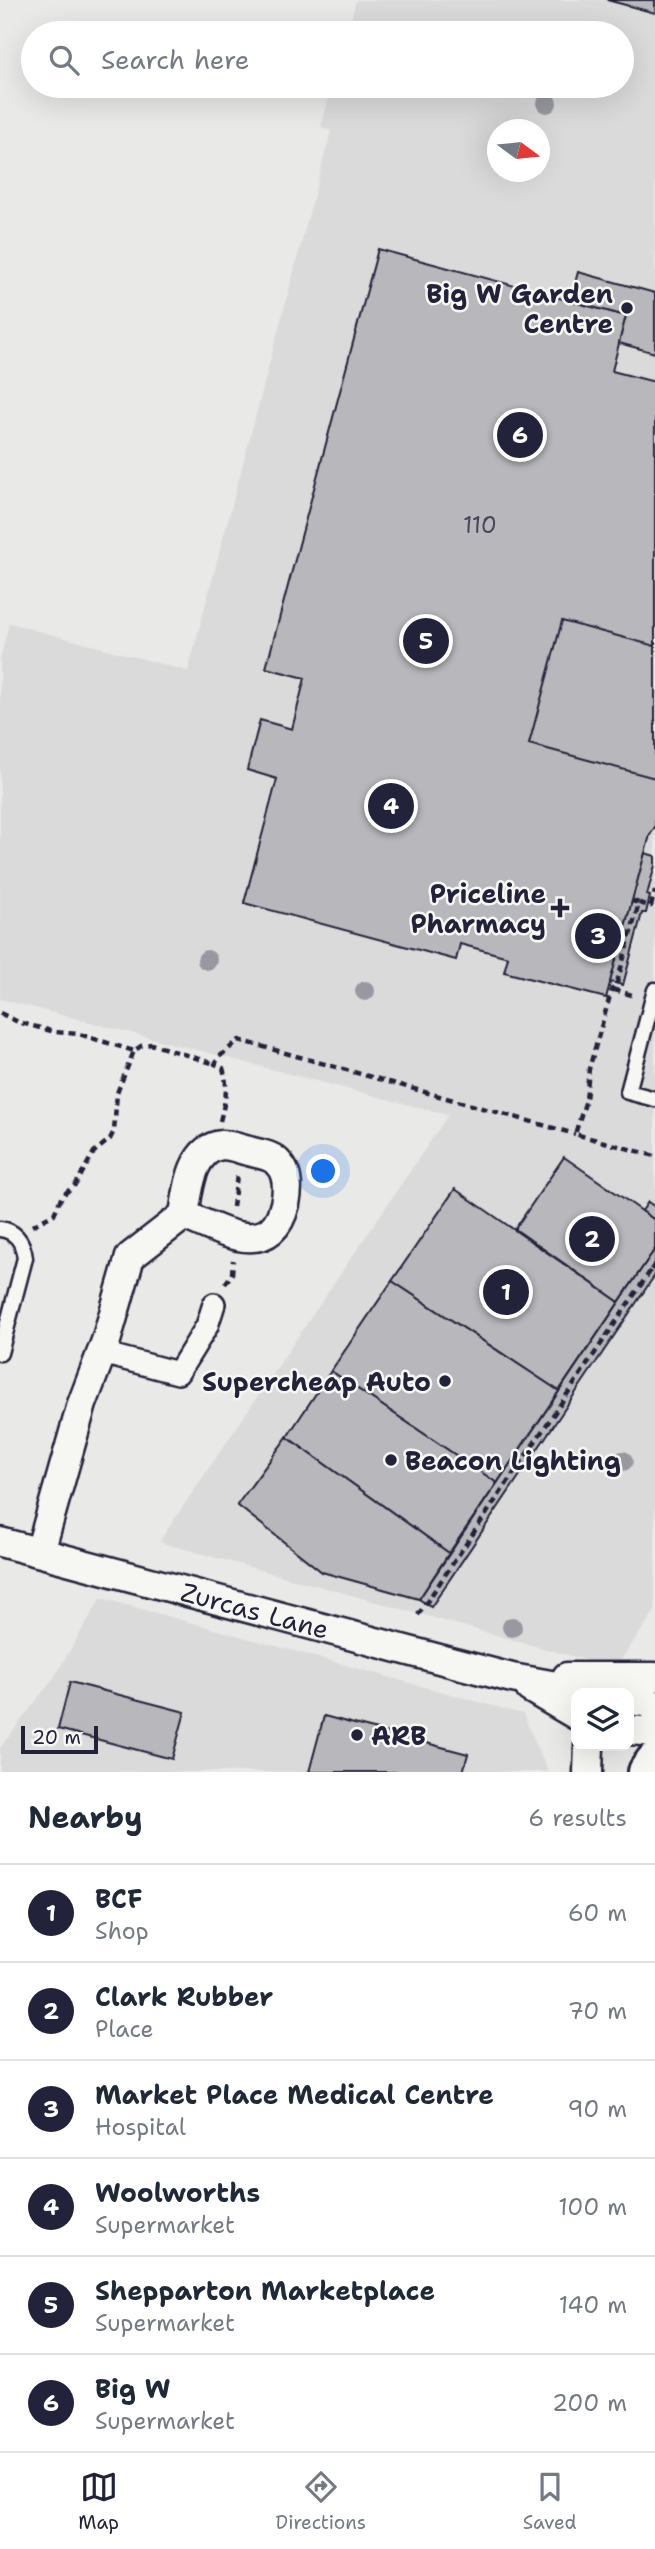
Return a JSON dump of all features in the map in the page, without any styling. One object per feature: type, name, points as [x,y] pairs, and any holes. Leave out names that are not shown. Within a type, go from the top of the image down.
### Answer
[{"type":"highway","points":[[648,1772],[655,1762]]},
{"type":"street","points":[[40,1552],[82,1404],[102,1353],[130,1257],[184,1215],[187,1195],[201,1155],[208,1149],[225,1145],[268,1156],[278,1161],[288,1182],[282,1216],[276,1227],[267,1235],[251,1238],[236,1235],[184,1215]]},
{"type":"street","points":[[102,1353],[178,1373],[207,1326],[214,1304]]},
{"type":"street","name":"Zurcas Lane","points":[[0,1542],[512,1678],[571,1689]]},
{"type":"street","name":"Zurcas Lane","points":[[512,1678],[655,1676]]},
{"type":"street","name":"Zurcas Lane","points":[[512,1678],[571,1712]]},
{"type":"street","points":[[634,1700],[650,1703],[655,1710]]},
{"type":"street","points":[[634,1730],[655,1732]]},
{"type":"street","points":[[588,1772],[589,1751]]},
{"type":"lane","points":[[654,995],[628,1092],[655,1100]]},
{"type":"lane","points":[[0,1229],[8,1230],[19,1239],[25,1258],[0,1350]]},
{"type":"path","points":[[632,901],[651,906],[655,891]]},
{"type":"path","points":[[615,990],[639,903]]},
{"type":"path","points":[[575,1134],[586,1100],[589,1069],[599,1028],[612,989],[654,995]]},
{"type":"path","points":[[0,1013],[18,1022],[55,1032],[79,1034],[134,1051]]},
{"type":"path","points":[[215,1064],[219,1057],[239,1040],[655,1156]]},
{"type":"path","points":[[19,1239],[39,1221],[54,1214],[62,1196],[76,1184],[94,1153],[110,1139],[114,1130],[114,1104],[134,1051],[151,1044],[215,1064],[223,1068],[227,1080],[228,1094],[218,1128],[238,1178],[233,1195],[233,1216],[238,1226],[232,1273],[214,1304]]},
{"type":"path","points":[[418,1615],[653,1272],[655,1264]]},
{"type":"shaded area","points":[[356,0],[655,0],[655,1611],[615,1668],[159,1542],[448,1115],[0,999],[0,659],[9,623],[188,671],[331,131],[321,127],[329,98],[634,98],[634,21],[350,21]]},
{"type":"shaded area","points":[[101,1598],[523,1714],[548,1772],[0,1772],[0,1748],[55,1676]]},
{"type":"building","points":[[607,0],[655,0],[655,13]]},
{"type":"building","points":[[378,249],[626,316],[612,371],[655,382],[655,827],[650,835],[606,998],[504,972],[508,957],[460,944],[456,960],[244,903],[277,779],[247,770],[260,720],[292,729],[305,678],[266,668]]},
{"type":"building","name":"Big W Garden Centre","points":[[578,272],[655,293],[655,353],[619,343],[626,316],[570,301]]},
{"type":"building","points":[[562,621],[655,646],[655,778],[529,744]]},
{"type":"building","points":[[645,853],[655,856],[647,895],[650,896],[646,913],[642,913],[623,985],[610,982]]},
{"type":"building","points":[[564,1157],[655,1220],[655,1249],[619,1302],[515,1229]]},
{"type":"building","points":[[455,1189],[619,1302],[559,1391],[392,1281]]},
{"type":"building","points":[[648,1202],[655,1207],[655,1220],[642,1211]]},
{"type":"building","points":[[655,1249],[655,1275],[431,1607],[419,1599]]},
{"type":"building","name":"Supercheap Auto","points":[[392,1281],[559,1391],[497,1483],[331,1371]]},
{"type":"building","name":"Beacon Lighting","points":[[331,1371],[497,1483],[449,1553],[287,1437]]},
{"type":"building","points":[[287,1437],[449,1553],[419,1599],[322,1572],[237,1505]]},
{"type":"building","points":[[70,1682],[185,1712],[172,1759],[58,1729]]},
{"type":"building","name":"ARB","points":[[324,1716],[468,1754],[463,1772],[309,1772]]},
{"type":"place","name":"Big W Garden Centre","points":[[627,308]]},
{"type":"place","name":"Big W","points":[[520,435]]},
{"type":"place","name":"Shepparton Marketplace","points":[[426,641]]},
{"type":"place","name":"Woolworths","points":[[391,806]]},
{"type":"place","name":"Priceline Pharmacy","points":[[560,908]]},
{"type":"place","name":"Market Place Medical Centre","points":[[598,936]]},
{"type":"place","name":"Clark Rubber","points":[[592,1239]]},
{"type":"place","name":"BCF","points":[[506,1292]]},
{"type":"place","name":"Supercheap Auto","points":[[445,1381]]},
{"type":"place","name":"Beacon Lighting","points":[[391,1460]]},
{"type":"place","name":"ARB","points":[[357,1735]]}]
